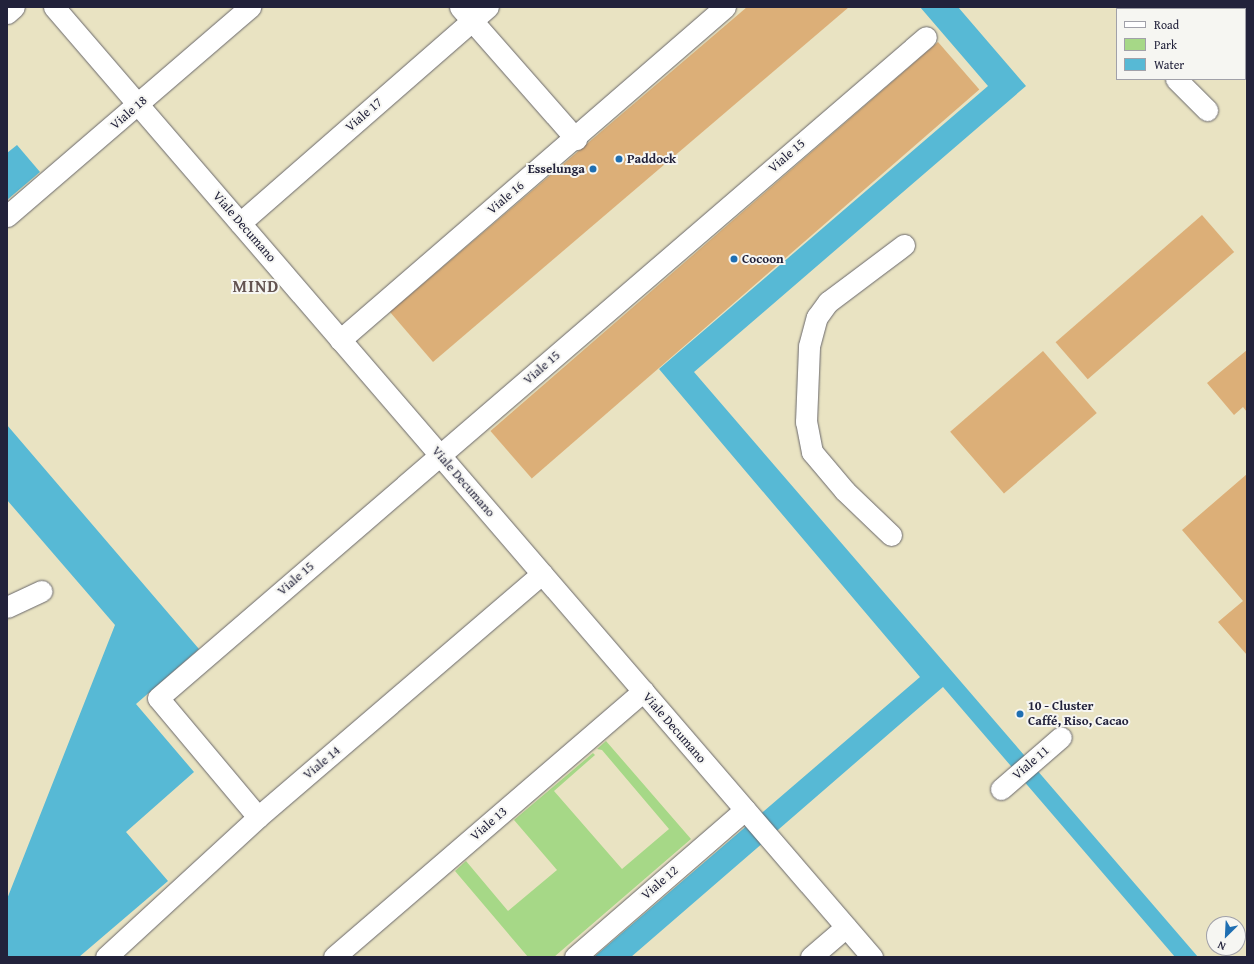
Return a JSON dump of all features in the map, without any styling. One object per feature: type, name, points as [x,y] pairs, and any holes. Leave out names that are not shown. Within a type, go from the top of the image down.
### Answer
[{"type":"lane","points":[[7,13],[14,7]]},
{"type":"lane","name":"Viale Decumano","points":[[54,7],[872,957]]},
{"type":"lane","name":"Viale 18","points":[[7,216],[138,105],[250,7]]},
{"type":"lane","name":"Viale 17","points":[[240,223],[466,14],[488,7]]},
{"type":"lane","name":"Viale 16","points":[[340,340],[576,139],[725,7]]},
{"type":"lane","points":[[466,14],[576,139]]},
{"type":"lane","name":"Viale 15","points":[[258,817],[158,698],[926,37]]},
{"type":"lane","points":[[1177,80],[1207,110]]},
{"type":"lane","points":[[891,535],[841,486],[812,452],[806,422],[808,346],[817,317],[828,302],[904,245]]},
{"type":"lane","name":"Viale 14","points":[[106,957],[258,817],[542,574]]},
{"type":"lane","points":[[7,607],[42,591]]},
{"type":"lane","name":"Viale 13","points":[[336,957],[643,691]]},
{"type":"lane","name":"Viale 11","points":[[1001,789],[1061,737]]},
{"type":"lane","name":"Viale 12","points":[[575,957],[745,810]]},
{"type":"lane","points":[[811,957],[846,927]]},
{"type":"green space","points":[[606,741],[691,839],[554,957],[528,957],[455,871],[466,861],[508,911],[557,870],[514,820],[593,753],[595,755],[554,791],[622,869],[669,829],[602,750],[597,749]]},
{"type":"water","points":[[920,7],[958,7],[1026,86],[694,372],[1198,957],[1175,957],[943,687],[631,957],[594,957],[920,677],[659,369],[988,86]]},
{"type":"water","points":[[17,145],[40,172],[7,200],[7,153]]},
{"type":"water","points":[[7,425],[199,649],[136,704],[194,772],[126,832],[168,881],[79,957],[7,957],[7,899],[115,625],[7,500]]},
{"type":"building","name":"Paddock","points":[[747,7],[849,7],[433,362],[390,312]]},
{"type":"building","name":"Cocoon","points":[[938,42],[979,90],[532,479],[490,431]]},
{"type":"building","points":[[1202,215],[1234,252],[1088,379],[1056,342]]},
{"type":"building","points":[[1247,350],[1247,412],[1243,407],[1234,415],[1207,383]]},
{"type":"building","points":[[1043,351],[1097,413],[1004,494],[950,432]]},
{"type":"building","points":[[1247,474],[1247,655],[1218,622],[1243,601],[1182,530]]},
{"type":"place","name":"Paddock","points":[[619,159]]},
{"type":"place","name":"Esselunga","points":[[593,169]]},
{"type":"place","name":"Cocoon","points":[[734,259]]},
{"type":"place","name":"10 - Cluster Caffé, Riso, Cacao","points":[[1020,714]]},
{"type":"district","name":"MIND","points":[[256,286]]}]
